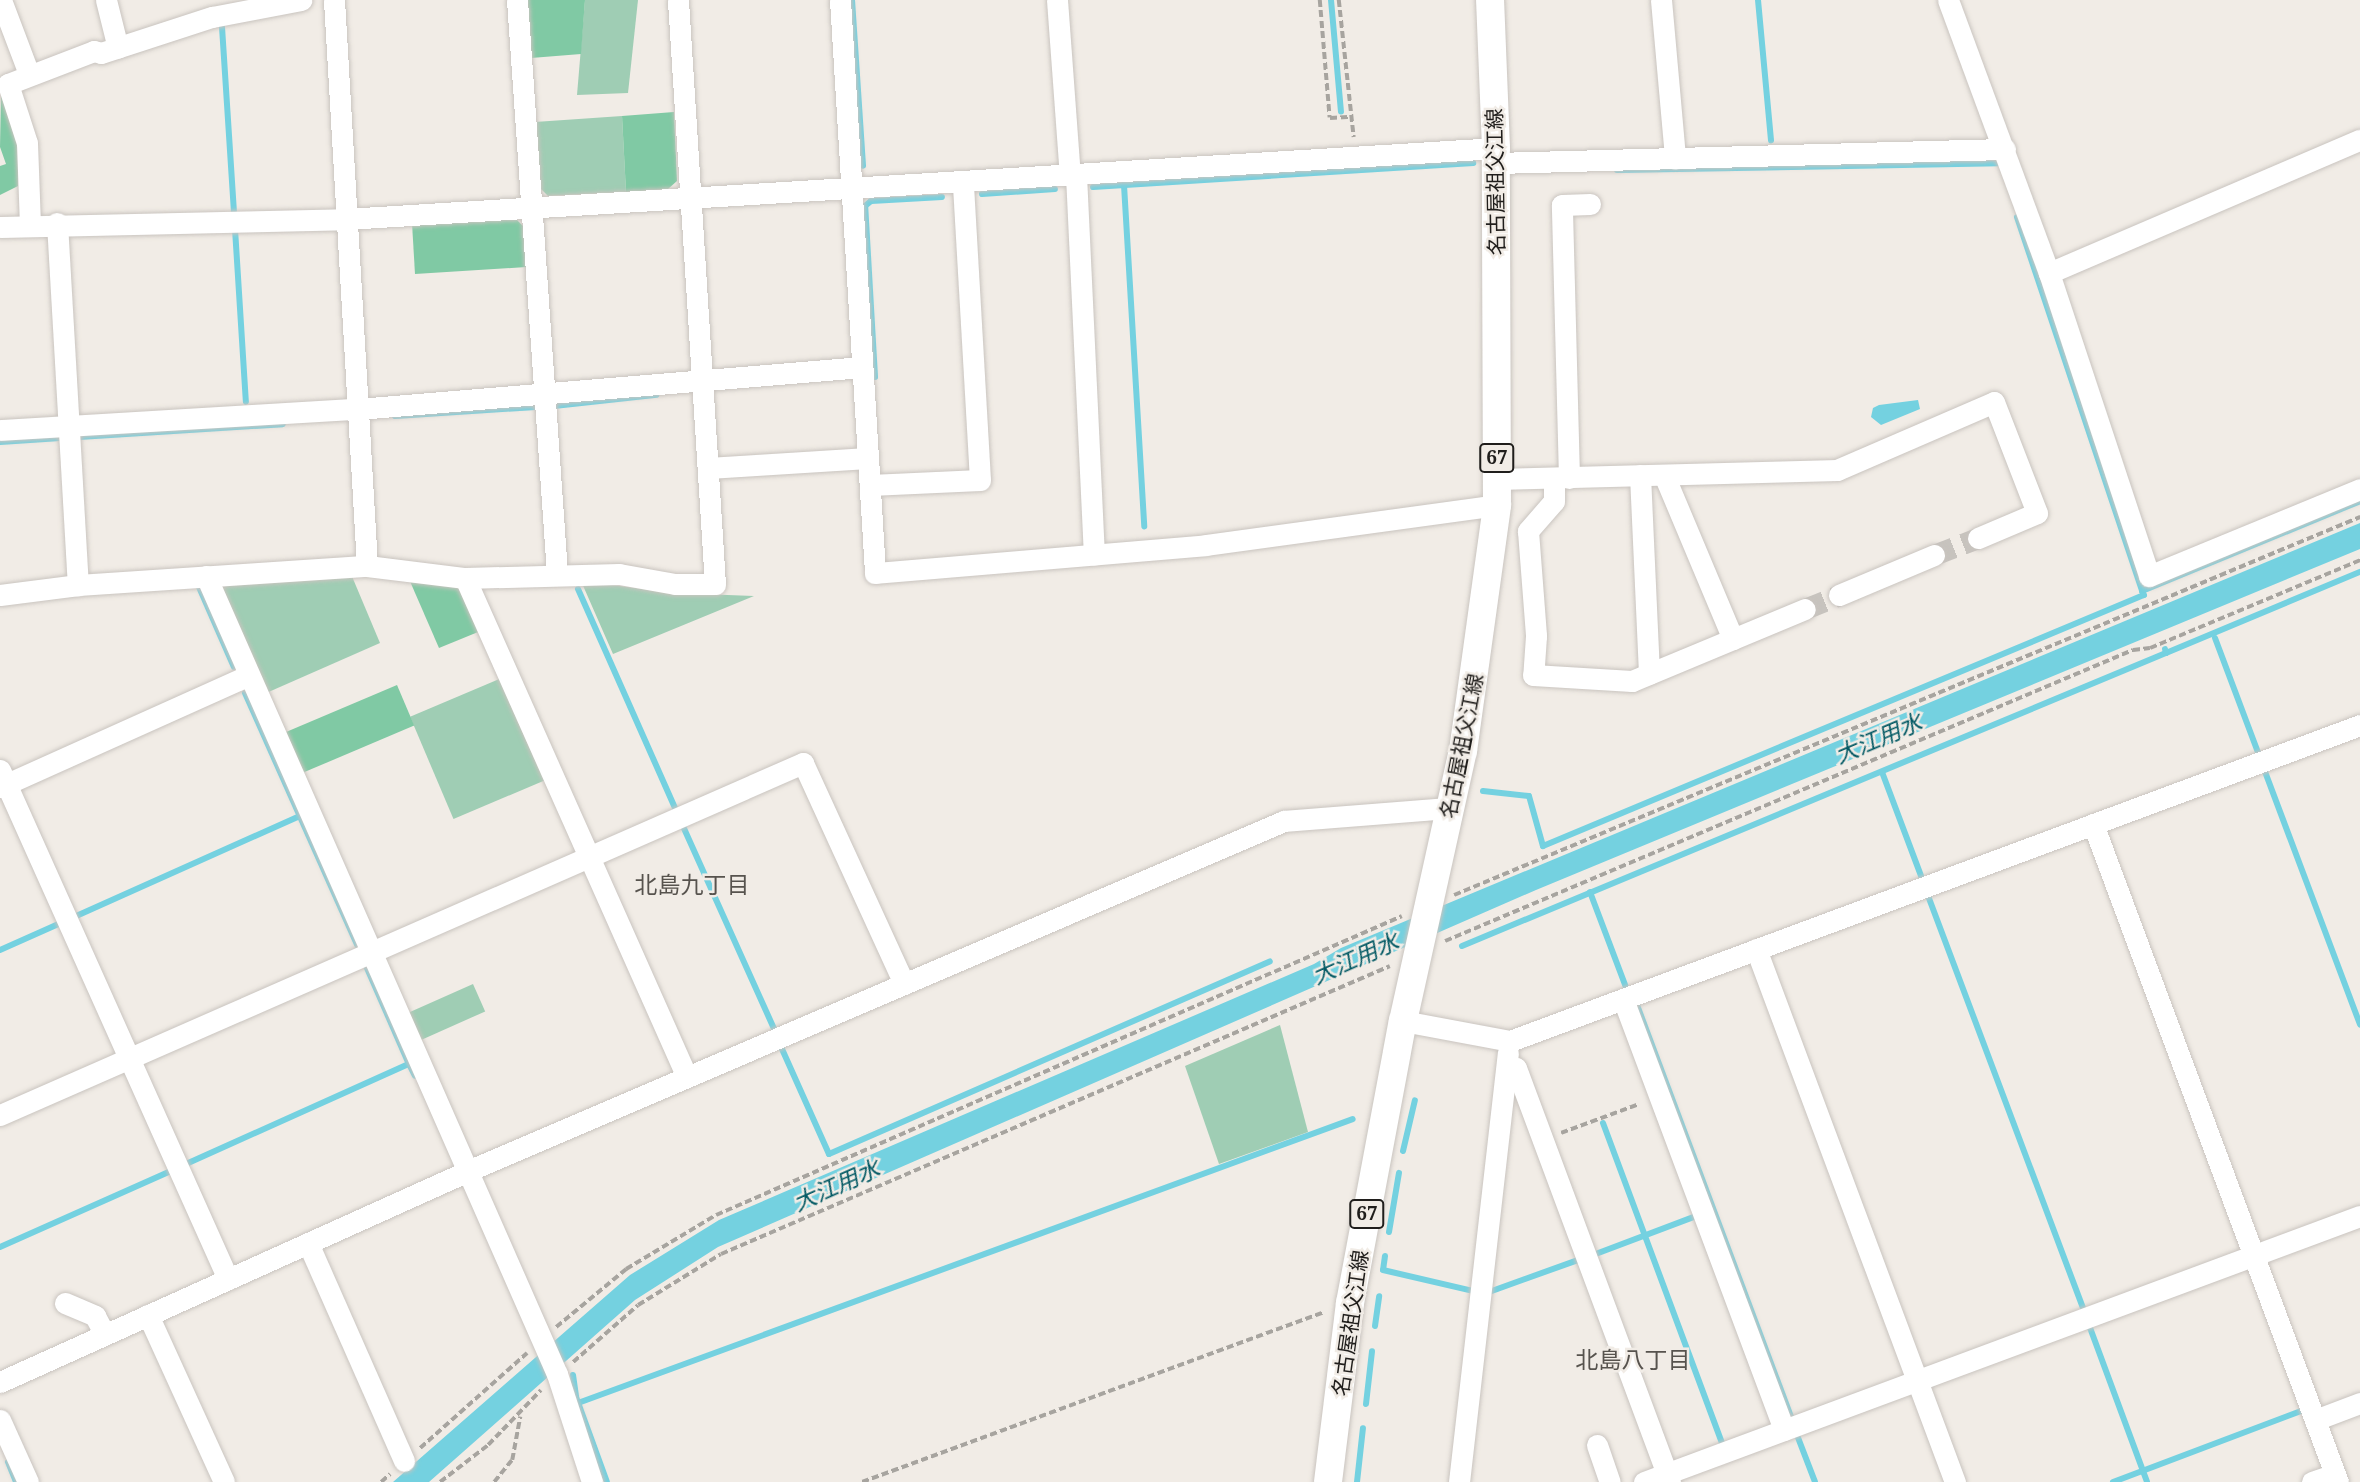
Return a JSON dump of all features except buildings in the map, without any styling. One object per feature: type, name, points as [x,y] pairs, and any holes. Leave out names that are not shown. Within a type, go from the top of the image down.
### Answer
[{"type":"main road","name":"名古屋祖父江線","points":[[1328,1482],[1350,1303],[1403,1021],[1474,684],[1497,492],[1496,156],[1490,0]]},
{"type":"street","points":[[1,0],[29,74]]},
{"type":"street","points":[[106,0],[118,48]]},
{"type":"street","points":[[30,225],[27,143],[4,87],[29,74],[94,51],[118,48],[211,8],[301,0]]},
{"type":"street","points":[[334,0],[367,566]]},
{"type":"street","points":[[517,0],[557,573]]},
{"type":"street","points":[[0,595],[78,585],[367,566],[465,578],[557,573],[715,584],[678,0]]},
{"type":"street","points":[[840,0],[875,573],[1206,545],[1561,478],[1837,470],[1994,402],[2038,513],[1978,538]]},
{"type":"street","points":[[1057,0],[1073,175],[1094,555]]},
{"type":"street","points":[[1661,0],[1675,158]]},
{"type":"street","points":[[1948,0],[2049,272],[2149,576],[2360,489]]},
{"type":"street","points":[[2049,272],[2360,140]]},
{"type":"street","points":[[0,227],[57,223],[346,219],[1356,157],[1675,158],[2005,149]]},
{"type":"street","points":[[870,485],[980,480],[963,182]]},
{"type":"street","points":[[1590,204],[1562,205],[1561,478],[1554,501],[1528,531],[1536,636],[1533,674],[1632,681],[1805,609]]},
{"type":"street","points":[[57,223],[78,585]]},
{"type":"street","points":[[0,430],[358,409],[544,391],[862,367]]},
{"type":"street","points":[[708,468],[868,458]]},
{"type":"street","points":[[1640,475],[1648,674]]},
{"type":"street","points":[[1664,475],[1733,639]]},
{"type":"street","points":[[1839,595],[1934,555]]},
{"type":"street","points":[[206,576],[557,1375],[592,1482]]},
{"type":"street","points":[[465,578],[687,1077]]},
{"type":"street","points":[[228,1279],[2,781],[249,675]]},
{"type":"street","points":[[1403,1021],[1510,1041],[2360,725]]},
{"type":"street","points":[[0,1115],[128,1056],[803,763],[904,985]]},
{"type":"street","points":[[0,1382],[468,1171],[1284,821],[1450,808]]},
{"type":"street","points":[[2093,824],[2336,1478],[2312,1482]]},
{"type":"street","points":[[1756,949],[1955,1482]]},
{"type":"street","points":[[1623,999],[1784,1430]]},
{"type":"street","points":[[1460,1482],[1510,1041]]},
{"type":"street","points":[[1507,1068],[1516,1068],[1669,1478]]},
{"type":"street","points":[[1644,1482],[1669,1478],[1784,1430],[2360,1216]]},
{"type":"street","points":[[308,1243],[404,1461]]},
{"type":"street","points":[[65,1303],[95,1316],[105,1335]]},
{"type":"street","points":[[148,1315],[224,1482]]},
{"type":"street","points":[[2315,1420],[2360,1403]]},
{"type":"street","points":[[0,1420],[28,1482]]},
{"type":"street","points":[[1597,1445],[1610,1482]]},
{"type":"path","points":[[1320,0],[1330,118],[1352,117]]},
{"type":"path","points":[[1339,0],[1356,157]]},
{"type":"path","points":[[381,1482],[626,1269],[716,1215],[1428,907],[2360,516]]},
{"type":"path","points":[[440,1482],[520,1415],[557,1375],[638,1305],[721,1254],[1454,936],[2120,656],[2150,648],[2360,560]]},
{"type":"path","points":[[1543,1140],[1659,1096]]},
{"type":"path","points":[[862,1482],[1350,1303]]},
{"type":"path","points":[[494,1482],[512,1460],[520,1415]]},
{"type":"green space","points":[[527,0],[585,0],[581,54],[531,58]]},
{"type":"green space","points":[[585,0],[638,0],[628,93],[577,95]]},
{"type":"green space","points":[[1,94],[19,139],[18,186],[0,195],[0,166],[6,164],[0,147]]},
{"type":"green space","points":[[674,112],[677,181],[668,189],[626,192],[622,116]]},
{"type":"green space","points":[[622,116],[626,192],[548,196],[540,188],[535,122]]},
{"type":"green space","points":[[513,216],[523,226],[526,267],[415,274],[412,223]]},
{"type":"green space","points":[[351,574],[380,643],[264,694],[218,592],[224,583]]},
{"type":"green space","points":[[409,579],[456,584],[483,630],[439,648]]},
{"type":"green space","points":[[581,581],[674,593],[754,596],[613,654]]},
{"type":"green space","points":[[504,677],[547,779],[453,819],[410,717]]},
{"type":"green space","points":[[397,685],[414,726],[299,774],[282,734]]},
{"type":"green space","points":[[473,984],[485,1011],[419,1041],[407,1013]]},
{"type":"green space","points":[[1280,1025],[1308,1132],[1219,1164],[1185,1066]]},
{"type":"water","points":[[1918,400],[1920,409],[1881,425],[1871,417],[1873,408],[1879,405]]},
{"type":"water","name":"大江用水","points":[[2360,523],[2360,549],[1536,890],[718,1247],[635,1300],[429,1482],[393,1482],[630,1275],[719,1220],[1314,964],[1341,948]]},
{"type":"waterway","points":[[852,0],[863,166]]},
{"type":"waterway","points":[[1331,0],[1341,112]]},
{"type":"waterway","points":[[1758,0],[1771,140]]},
{"type":"waterway","points":[[222,27],[234,211]]},
{"type":"waterway","points":[[1093,187],[1473,163]]},
{"type":"waterway","points":[[1617,170],[1999,163]]},
{"type":"waterway","points":[[1124,185],[1144,526]]},
{"type":"waterway","points":[[982,194],[1055,189]]},
{"type":"waterway","points":[[875,377],[865,206],[871,201],[942,197]]},
{"type":"waterway","points":[[2017,217],[2142,591]]},
{"type":"waterway","points":[[235,229],[246,402]]},
{"type":"waterway","points":[[554,406],[656,395]]},
{"type":"waterway","points":[[395,416],[536,407]]},
{"type":"waterway","points":[[79,437],[283,424]]},
{"type":"waterway","points":[[0,442],[60,438]]},
{"type":"waterway","points":[[2144,595],[2142,591],[2360,501]]},
{"type":"waterway","points":[[2166,653],[2360,572]]},
{"type":"waterway","points":[[199,587],[234,667]]},
{"type":"waterway","points":[[578,589],[675,808]]},
{"type":"waterway","points":[[1483,791],[1529,796],[1543,846],[2144,595]]},
{"type":"waterway","points":[[2215,638],[2259,755]]},
{"type":"waterway","points":[[1462,946],[2166,653],[2165,649]]},
{"type":"waterway","points":[[245,693],[357,945]]},
{"type":"waterway","points":[[2264,769],[2360,1025]]},
{"type":"waterway","points":[[1882,772],[1923,881]]},
{"type":"waterway","points":[[74,917],[300,816]]},
{"type":"waterway","points":[[682,824],[774,1029]]},
{"type":"waterway","points":[[1590,892],[1627,990]]},
{"type":"waterway","points":[[1927,893],[2083,1308]]},
{"type":"waterway","points":[[0,950],[61,923]]},
{"type":"waterway","points":[[782,1049],[829,1154],[1270,961]]},
{"type":"waterway","points":[[367,968],[409,1064]]},
{"type":"waterway","points":[[1637,1005],[1791,1417]]},
{"type":"waterway","points":[[186,1164],[409,1064],[415,1076]]},
{"type":"waterway","points":[[1403,1151],[1415,1100]]},
{"type":"waterway","points":[[578,1403],[1353,1119]]},
{"type":"waterway","points":[[1603,1123],[1722,1443]]},
{"type":"waterway","points":[[0,1247],[171,1171]]},
{"type":"waterway","points":[[1389,1232],[1399,1173]]},
{"type":"waterway","points":[[1593,1255],[1696,1216]]},
{"type":"waterway","points":[[1385,1256],[1383,1270],[1473,1291]]},
{"type":"waterway","points":[[1489,1292],[1578,1260]]},
{"type":"waterway","points":[[1375,1326],[1379,1296]]},
{"type":"waterway","points":[[2089,1325],[2147,1482]]},
{"type":"waterway","points":[[1366,1404],[1372,1351]]},
{"type":"waterway","points":[[573,1375],[576,1397],[607,1482]]},
{"type":"waterway","points":[[2113,1482],[2301,1411]]},
{"type":"waterway","points":[[1357,1482],[1363,1428]]},
{"type":"waterway","points":[[1797,1435],[1815,1482]]},
{"type":"waterway","points":[[8,1462],[16,1482]]},
{"type":"tunnel","points":[[1934,555],[1978,538]]},
{"type":"tunnel","points":[[1805,609],[1839,595]]},
{"type":"district","name":"北島九丁目","points":[[692,884]]},
{"type":"district","name":"北島八丁目","points":[[1633,1359]]}]
